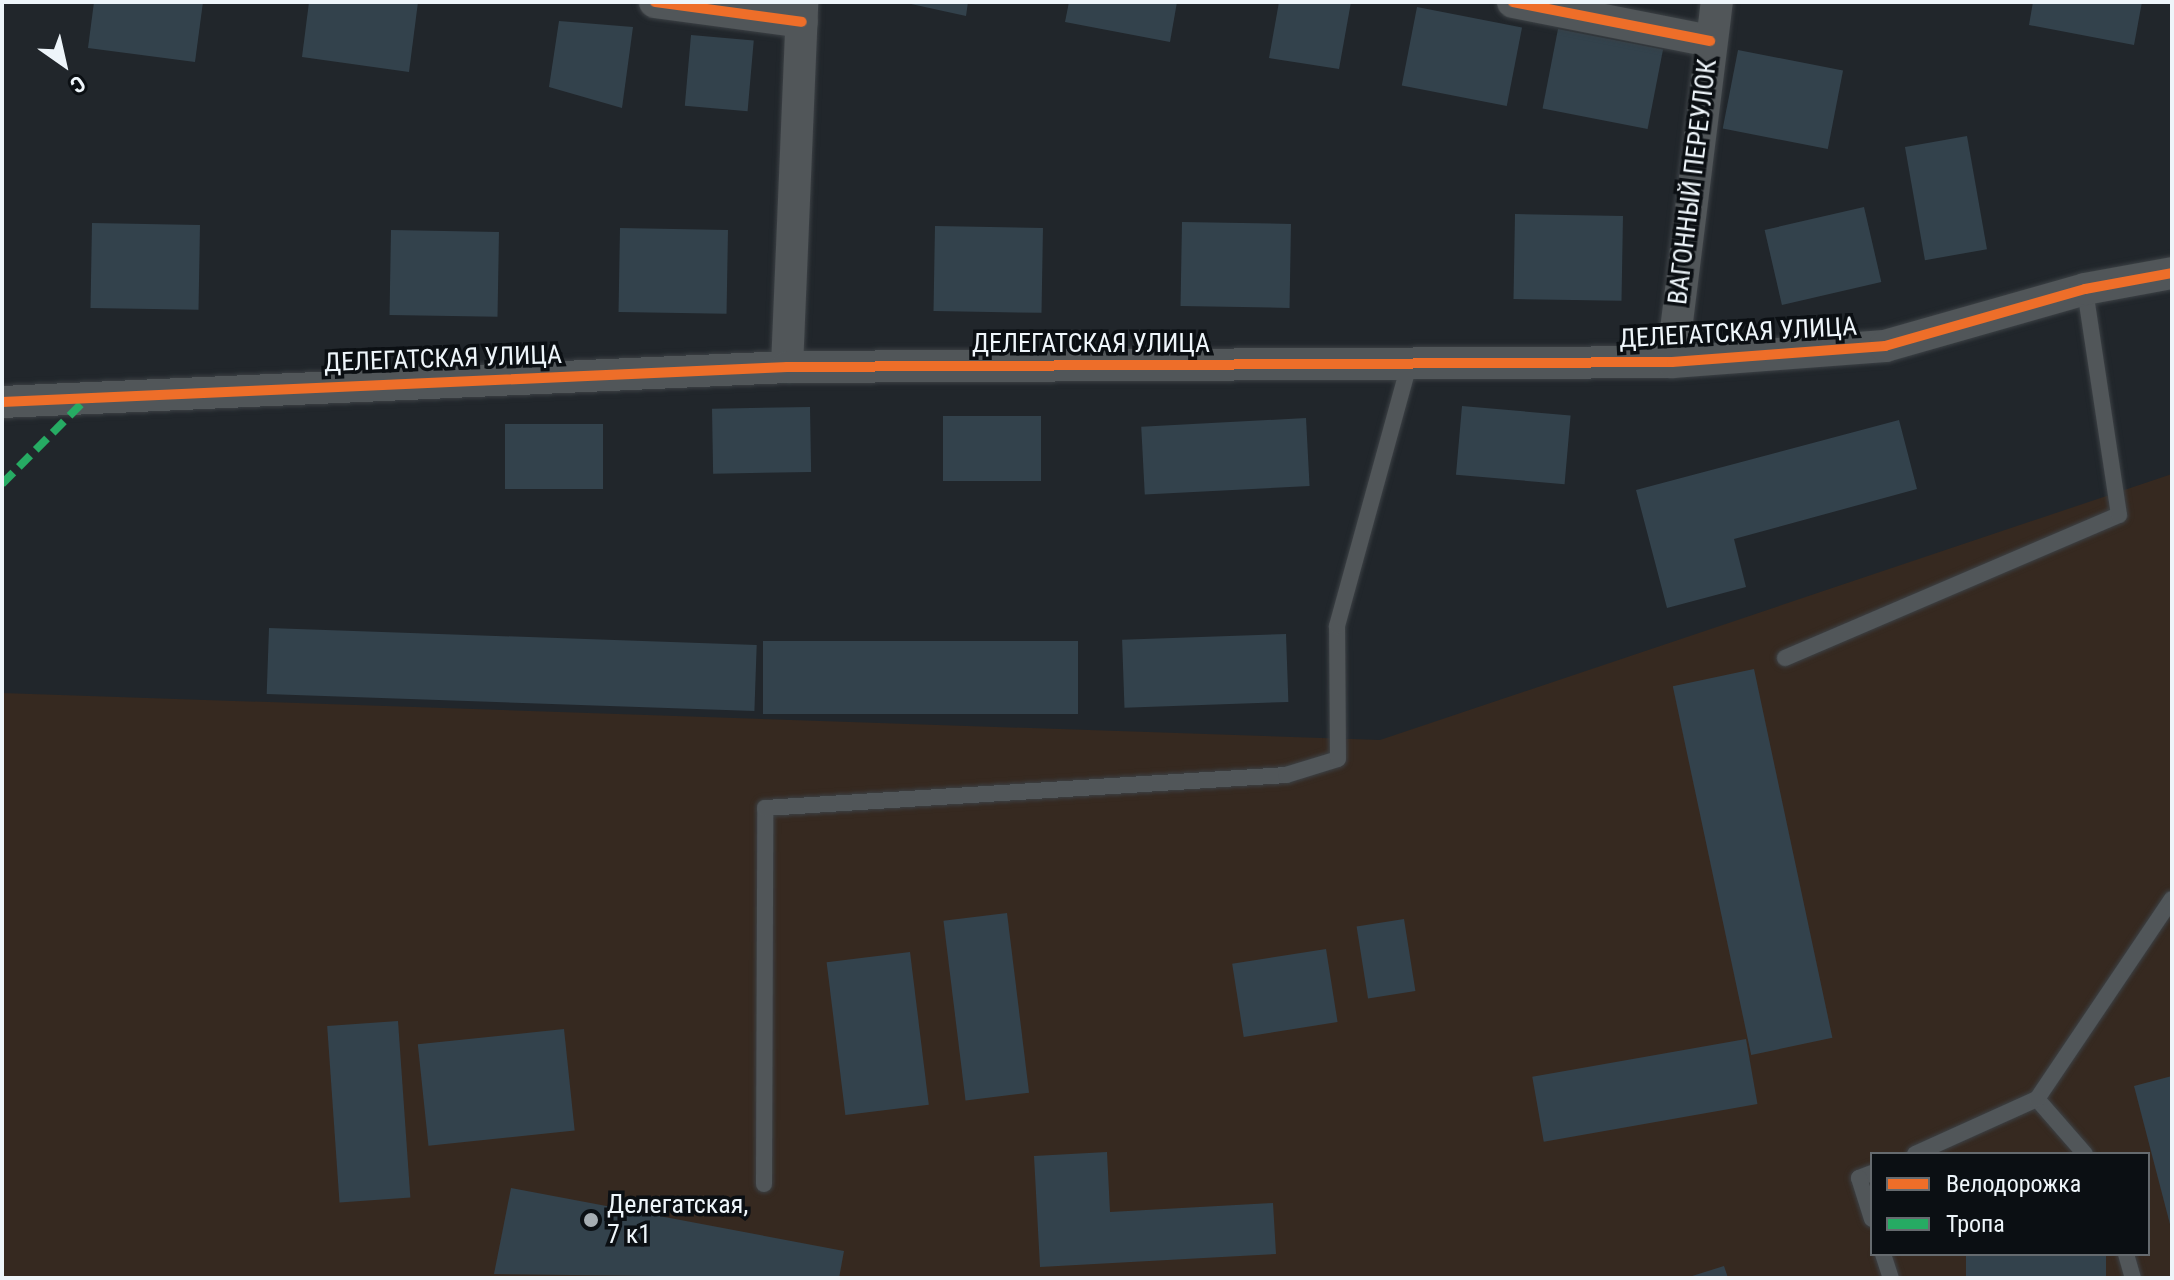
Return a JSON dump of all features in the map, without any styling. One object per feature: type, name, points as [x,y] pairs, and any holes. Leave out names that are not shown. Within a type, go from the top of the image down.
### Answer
[{"type":"street","points":[[655,2],[802,12],[787,367]]},
{"type":"street","points":[[1513,2],[1710,41]]},
{"type":"street","name":"ВАГОННЫЙ ПЕРЕУЛОК","points":[[1672,362],[1717,2]]},
{"type":"street","name":"ДЕЛЕГАТСКАЯ УЛИЦА","points":[[2,402],[787,367],[1672,362],[1885,346],[2085,289],[2172,273]]},
{"type":"lane","points":[[1785,658],[2119,515],[2085,289]]},
{"type":"lane","points":[[764,1184],[765,808],[1286,775],[1338,759],[1337,626],[1409,365]]},
{"type":"lane","points":[[1919,1152],[2037,1099],[2172,899]]},
{"type":"lane","points":[[2037,1099],[2083,1152]]},
{"type":"lane","points":[[1870,1174],[1859,1178],[1870,1213]]},
{"type":"lane","points":[[1884,1256],[1891,1278]]},
{"type":"lane","points":[[2127,1256],[2133,1278]]},
{"type":"shaded area","points":[[2172,474],[2172,1278],[2,1278],[2,693],[1380,740]]},
{"type":"building","points":[[94,2],[203,2],[195,62],[88,48]]},
{"type":"building","points":[[309,2],[418,2],[409,72],[302,57]]},
{"type":"building","points":[[902,2],[968,2],[966,16]]},
{"type":"building","points":[[1069,2],[1177,2],[1170,42],[1065,22]]},
{"type":"building","points":[[1279,2],[1351,2],[1339,69],[1269,58]]},
{"type":"building","points":[[2033,2],[2142,2],[2134,45],[2029,25]]},
{"type":"building","points":[[1417,7],[1522,27],[1507,106],[1402,86]]},
{"type":"building","points":[[559,21],[633,27],[622,108],[549,87]]},
{"type":"building","points":[[1558,29],[1663,49],[1648,129],[1543,109]]},
{"type":"building","points":[[691,35],[754,40],[748,111],[685,106]]},
{"type":"building","points":[[1738,50],[1843,70],[1828,149],[1723,129]]},
{"type":"building","points":[[1967,136],[1987,249],[1925,260],[1905,147]]},
{"type":"building","points":[[1864,207],[1881,282],[1782,305],[1765,230]]},
{"type":"building","points":[[1515,214],[1623,216],[1622,301],[1514,299]]},
{"type":"building","points":[[1182,222],[1291,224],[1290,308],[1181,306]]},
{"type":"building","points":[[92,223],[200,225],[199,310],[91,308]]},
{"type":"building","points":[[935,226],[1043,228],[1042,313],[934,311]]},
{"type":"building","points":[[620,228],[728,230],[727,314],[619,312]]},
{"type":"building","points":[[391,230],[499,232],[498,317],[390,315]]},
{"type":"building","points":[[1462,406],[1571,415],[1565,484],[1456,475]]},
{"type":"building","points":[[810,407],[811,472],[713,474],[712,409]]},
{"type":"building","points":[[943,416],[1041,416],[1041,481],[943,481]]},
{"type":"building","points":[[1306,418],[1310,486],[1145,495],[1141,427]]},
{"type":"building","points":[[1899,420],[1917,489],[1734,539],[1746,587],[1667,608],[1636,490]]},
{"type":"building","points":[[505,424],[603,424],[603,489],[505,489]]},
{"type":"building","points":[[269,628],[757,645],[754,711],[267,694]]},
{"type":"building","points":[[1286,634],[1288,702],[1124,708],[1122,640]]},
{"type":"building","points":[[763,641],[1078,641],[1078,714],[763,714]]},
{"type":"building","points":[[1754,669],[1832,1038],[1751,1055],[1673,686]]},
{"type":"building","points":[[1007,913],[1029,1093],[966,1100],[943,921]]},
{"type":"building","points":[[1404,919],[1415,991],[1368,999],[1357,927]]},
{"type":"building","points":[[1326,949],[1338,1022],[1244,1037],[1232,964]]},
{"type":"building","points":[[910,952],[929,1105],[845,1115],[827,962]]},
{"type":"building","points":[[398,1021],[410,1198],[340,1203],[327,1026]]},
{"type":"building","points":[[564,1029],[575,1130],[428,1146],[418,1044]]},
{"type":"building","points":[[1746,1039],[1757,1104],[1544,1142],[1532,1077]]},
{"type":"building","points":[[2172,1076],[2172,1227],[2171,1228],[2134,1086]]},
{"type":"building","points":[[1107,1152],[1110,1212],[1273,1203],[1276,1254],[1040,1267],[1034,1156]]},
{"type":"building","name":"Делегатская, 7 к1","points":[[511,1188],[844,1251],[839,1278],[494,1274]]},
{"type":"building","points":[[1966,1256],[2106,1256],[2106,1278],[1966,1278]]},
{"type":"building","points":[[1724,1266],[1728,1278],[1689,1278],[1689,1277]]},
{"type":"marked path","points":[[2,484],[87,398]]},
{"type":"cycle path","points":[[655,2],[802,22]]},
{"type":"cycle path","points":[[1513,2],[1710,41]]},
{"type":"cycle path","points":[[2,402],[787,367],[1672,362],[1885,346],[2085,289],[2172,273]]},
{"type":"place","name":"Делегатская, 7 к1","points":[[591,1220]]}]
